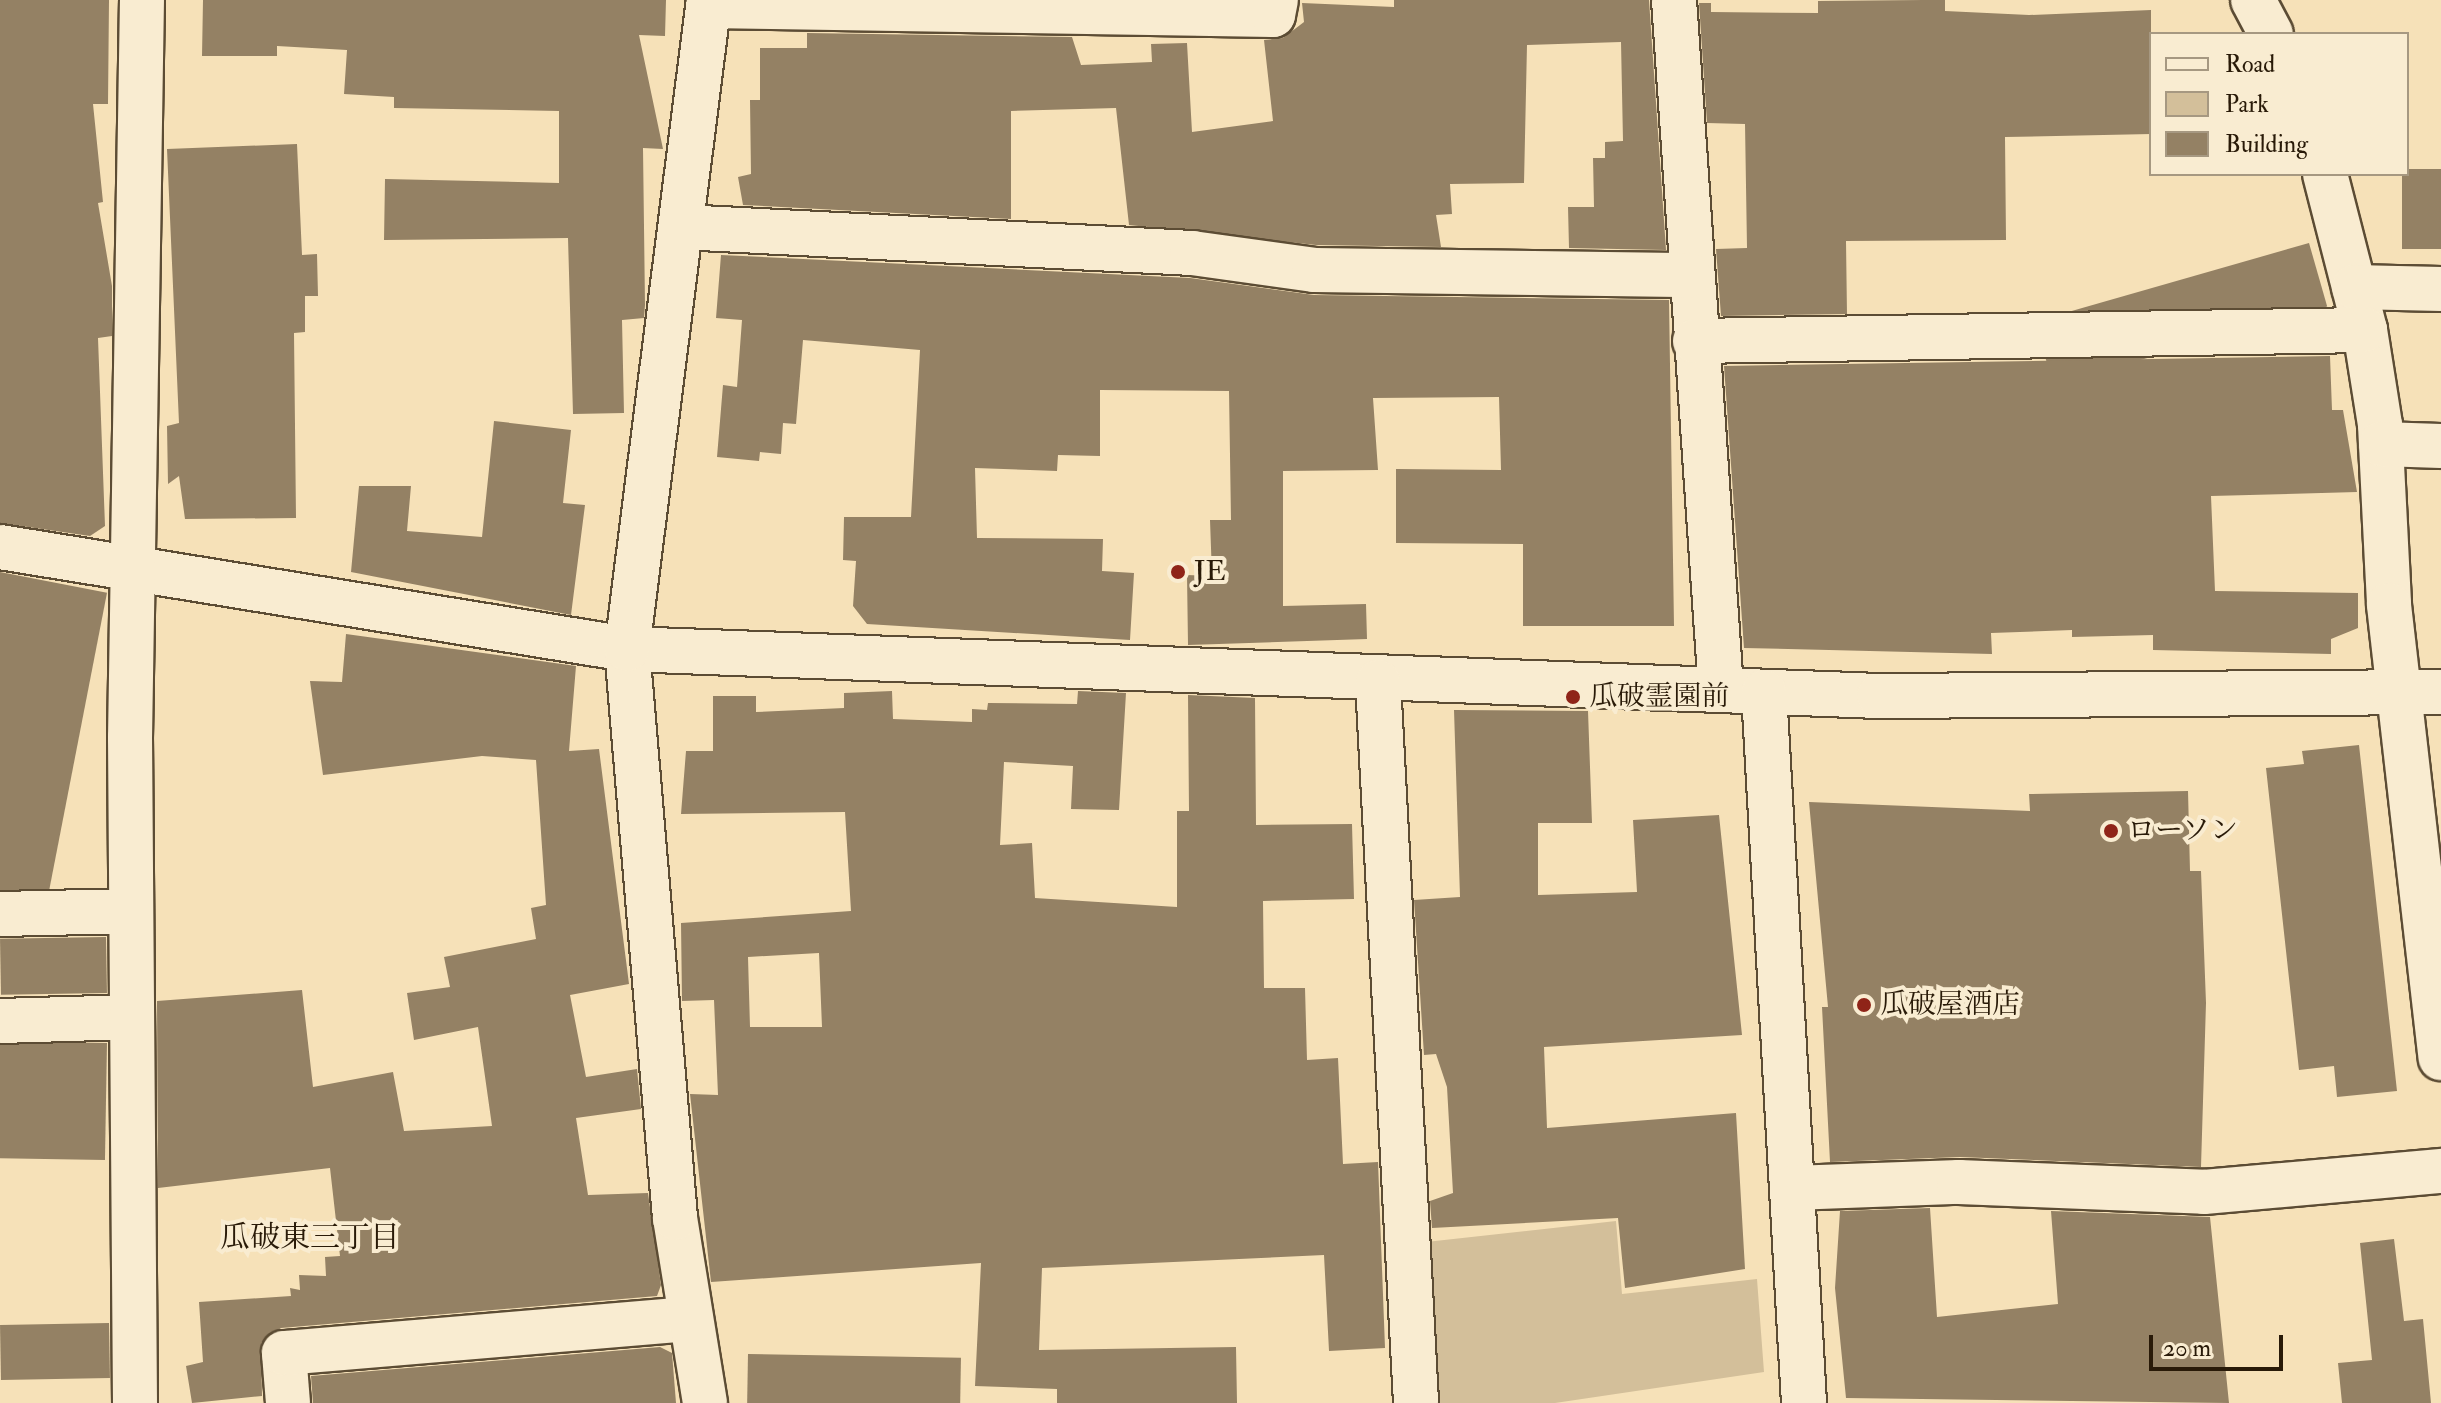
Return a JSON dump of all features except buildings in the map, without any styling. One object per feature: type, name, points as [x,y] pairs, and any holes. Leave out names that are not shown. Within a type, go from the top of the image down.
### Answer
[{"type":"street","points":[[135,1403],[131,911],[138,569],[142,0]]},
{"type":"street","points":[[705,1403],[675,1218],[627,649],[708,3],[1273,15],[1276,0]]},
{"type":"street","points":[[1674,0],[1689,275],[1721,689]]},
{"type":"street","points":[[2253,0],[2270,32]]},
{"type":"street","points":[[2326,176],[2365,330],[2381,444],[2389,605],[2422,692],[2441,1058]]},
{"type":"street","points":[[681,227],[1192,253],[1314,270],[1689,275]]},
{"type":"street","points":[[2354,287],[2441,289]]},
{"type":"street","points":[[1695,341],[2365,330]]},
{"type":"street","points":[[2381,444],[2441,446]]},
{"type":"street","points":[[0,547],[627,649],[1378,682],[1764,692],[2422,692]]},
{"type":"street","points":[[1378,682],[1416,1403]]},
{"type":"street","points":[[1764,692],[1804,1403]]},
{"type":"street","points":[[0,914],[131,911]]},
{"type":"street","points":[[0,1021],[132,1017]]},
{"type":"street","points":[[1792,1188],[1959,1182],[2204,1192],[2441,1171]]},
{"type":"street","points":[[288,1403],[284,1353],[691,1319]]},
{"type":"green space","points":[[1616,1221],[1622,1294],[1757,1279],[1764,1372],[1555,1403],[1433,1403],[1426,1242]]},
{"type":"place","name":"JE","points":[[1178,572]]},
{"type":"place","name":"瓜破霊園前","points":[[1573,697]]},
{"type":"place","name":"ローソン","points":[[2111,831]]},
{"type":"place","name":"瓜破屋酒店","points":[[1864,1005]]},
{"type":"district","name":"瓜破東三丁目","points":[[310,1238]]}]
